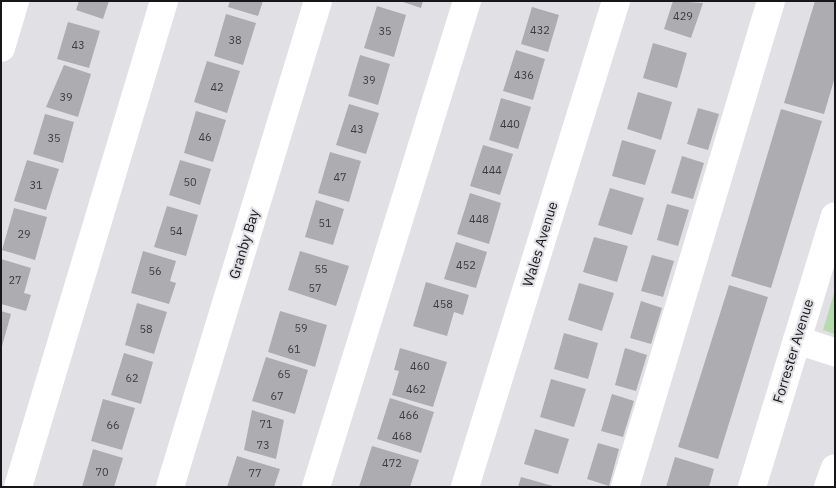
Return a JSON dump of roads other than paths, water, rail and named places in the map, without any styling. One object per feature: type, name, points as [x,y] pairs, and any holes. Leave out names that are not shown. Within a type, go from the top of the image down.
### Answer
[{"type":"street","points":[[1,48],[15,1]]},
{"type":"street","points":[[18,487],[164,1]]},
{"type":"street","name":"Granby Bay","points":[[170,487],[318,1]]},
{"type":"street","points":[[316,487],[467,1]]},
{"type":"street","name":"Wales Avenue","points":[[465,487],[616,1]]},
{"type":"street","points":[[625,487],[771,1]]},
{"type":"street","name":"Forrester Avenue","points":[[752,487],[835,216]]},
{"type":"street","points":[[797,340],[835,352]]},
{"type":"street","points":[[828,487],[835,468]]}]
